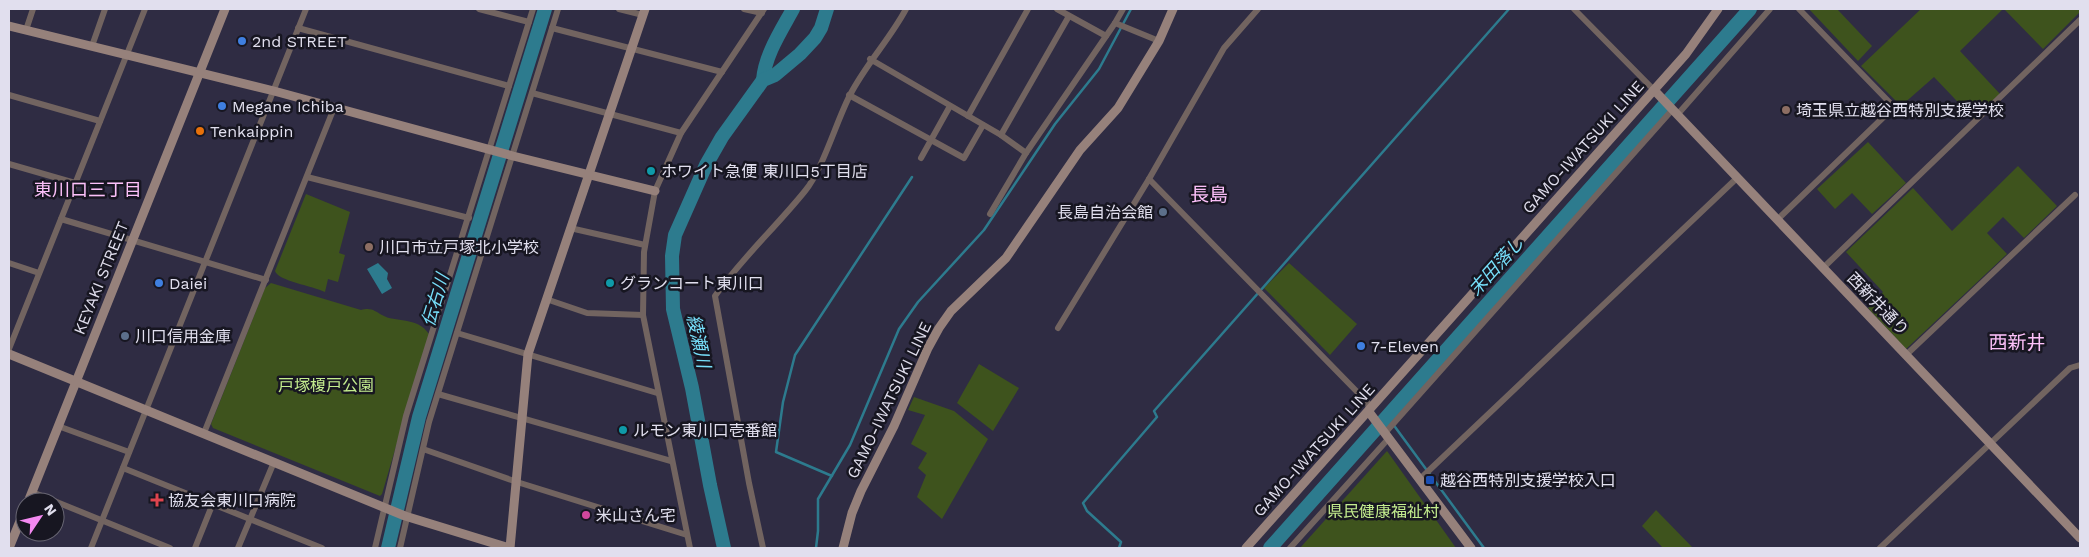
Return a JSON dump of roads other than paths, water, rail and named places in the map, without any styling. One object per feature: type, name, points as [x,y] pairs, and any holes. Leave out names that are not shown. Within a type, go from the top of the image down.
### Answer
[{"type":"street","points":[[26,30],[33,9]]},
{"type":"street","points":[[92,46],[105,9]]},
{"type":"street","points":[[9,349],[145,9]]},
{"type":"street","name":"KEYAKI STREET","points":[[32,492],[226,9]]},
{"type":"street","points":[[91,548],[306,9]]},
{"type":"street","points":[[479,9],[529,22]]},
{"type":"street","points":[[375,548],[406,416],[533,9]]},
{"type":"street","points":[[400,548],[404,516],[438,394],[558,9]]},
{"type":"street","points":[[9,354],[404,516],[510,548],[528,354],[644,12],[619,9]]},
{"type":"street","points":[[690,548],[657,393],[644,315],[645,246],[655,191],[681,133],[763,11],[744,9]]},
{"type":"street","points":[[763,548],[749,483],[716,296],[728,278],[806,190],[849,95],[870,59],[896,28],[906,9]]},
{"type":"street","points":[[968,116],[1028,9]]},
{"type":"street","points":[[1057,9],[1106,36]]},
{"type":"street","points":[[990,214],[1026,153],[1123,9]]},
{"type":"street","name":"GAMO-IWATSUKI LINE","points":[[843,548],[852,513],[861,491],[891,434],[928,348],[939,328],[951,311],[1006,258],[1080,150],[1118,108],[1159,41],[1173,9]]},
{"type":"street","points":[[1058,328],[1149,179],[1224,48],[1258,9]]},
{"type":"street","points":[[1574,9],[1654,90]]},
{"type":"street","name":"GAMO-IWATSUKI LINE","points":[[1246,548],[1654,90],[1696,41],[1718,9]]},
{"type":"street","points":[[1290,548],[1387,435],[1770,9]]},
{"type":"street","points":[[1778,219],[1894,107],[1799,9]]},
{"type":"street","points":[[1001,135],[1070,16]]},
{"type":"street","points":[[1822,268],[2048,54],[2080,20]]},
{"type":"street","points":[[1115,23],[1159,41]]},
{"type":"street","points":[[9,26],[274,91],[588,176],[655,191]]},
{"type":"street","points":[[298,28],[509,86]]},
{"type":"street","points":[[552,28],[722,72]]},
{"type":"street","points":[[870,59],[1001,135],[1026,153]]},
{"type":"street","name":"西新井通り","points":[[1654,90],[1990,444],[2079,533]]},
{"type":"street","points":[[532,93],[681,133]]},
{"type":"street","points":[[9,95],[100,122]]},
{"type":"street","points":[[849,95],[964,158],[983,125]]},
{"type":"street","points":[[921,158],[950,106]]},
{"type":"street","points":[[204,433],[334,108]]},
{"type":"street","points":[[9,164],[76,183]]},
{"type":"street","points":[[307,177],[469,218]]},
{"type":"street","points":[[1420,479],[1738,177]]},
{"type":"street","points":[[1149,179],[1259,289],[1368,403],[1369,412],[1471,548]]},
{"type":"street","points":[[1906,355],[2075,195]]},
{"type":"street","points":[[61,219],[266,280]]},
{"type":"street","points":[[570,228],[645,246]]},
{"type":"street","points":[[9,263],[39,273]]},
{"type":"street","points":[[546,299],[587,313],[644,315]]},
{"type":"street","points":[[457,332],[657,393]]},
{"type":"street","points":[[1880,548],[2070,368],[2080,365]]},
{"type":"street","points":[[438,394],[522,420],[671,461]]},
{"type":"street","points":[[58,426],[129,452]]},
{"type":"street","points":[[423,450],[517,482],[687,535]]},
{"type":"street","points":[[238,548],[252,519],[274,462]]},
{"type":"street","points":[[123,468],[322,548]]},
{"type":"street","points":[[195,548],[213,503]]},
{"type":"street","points":[[65,506],[170,548]]},
{"type":"street","points":[[9,548],[15,533]]},
{"type":"water","points":[[378,263],[388,273],[387,279],[392,288],[382,294],[367,269]]},
{"type":"waterway","name":"伝右川","points":[[388,548],[419,417],[545,9]]},
{"type":"waterway","points":[[763,80],[770,52],[793,9]]},
{"type":"waterway","name":"綾瀬川","points":[[724,548],[692,388],[673,309],[672,256],[675,235],[706,165],[722,137],[763,80],[775,75],[800,54],[815,38],[821,28],[827,9]]},
{"type":"waterway","points":[[816,548],[818,499],[850,445],[899,329],[918,302],[984,230],[1055,124],[1099,69],[1131,9]]},
{"type":"waterway","points":[[1119,548],[1121,542],[1087,511],[1083,503],[1157,417],[1154,411],[1509,9]]},
{"type":"waterway","name":"末田落し","points":[[1270,548],[1750,9]]},
{"type":"waterway","points":[[832,476],[776,452],[783,402],[795,355],[912,177]]},
{"type":"waterway","points":[[1387,416],[1484,548]]},
{"type":"place","name":"2nd STREET","points":[[242,41]]},
{"type":"place","name":"Megane Ichiba","points":[[222,106]]},
{"type":"place","name":"埼玉県立越谷西特別支援学校","points":[[1786,110]]},
{"type":"place","name":"Tenkaippin","points":[[200,131]]},
{"type":"place","name":"ホワイト急便 東川口5丁目店","points":[[651,171]]},
{"type":"place","name":"長島自治会館","points":[[1163,212]]},
{"type":"place","name":"川口市立戸塚北小学校","points":[[369,247]]},
{"type":"place","name":"Daiei","points":[[159,283]]},
{"type":"place","name":"グランコート東川口","points":[[610,283]]},
{"type":"place","name":"川口信用金庫","points":[[125,336]]},
{"type":"place","name":"7-Eleven","points":[[1361,346]]},
{"type":"place","name":"ルモン東川口壱番館","points":[[623,430]]},
{"type":"place","name":"越谷西特別支援学校入口","points":[[1430,480]]},
{"type":"place","name":"協友会東川口病院","points":[[157,500]]},
{"type":"place","name":"米山さん宅","points":[[586,515]]},
{"type":"district","name":"東川口三丁目","points":[[88,189]]},
{"type":"district","name":"長島","points":[[1209,194]]},
{"type":"district","name":"西新井","points":[[2017,342]]},
{"type":"park label","name":"戸塚榎戸公園","points":[[326,385]]},
{"type":"park label","name":"県民健康福祉村","points":[[1383,511]]}]
